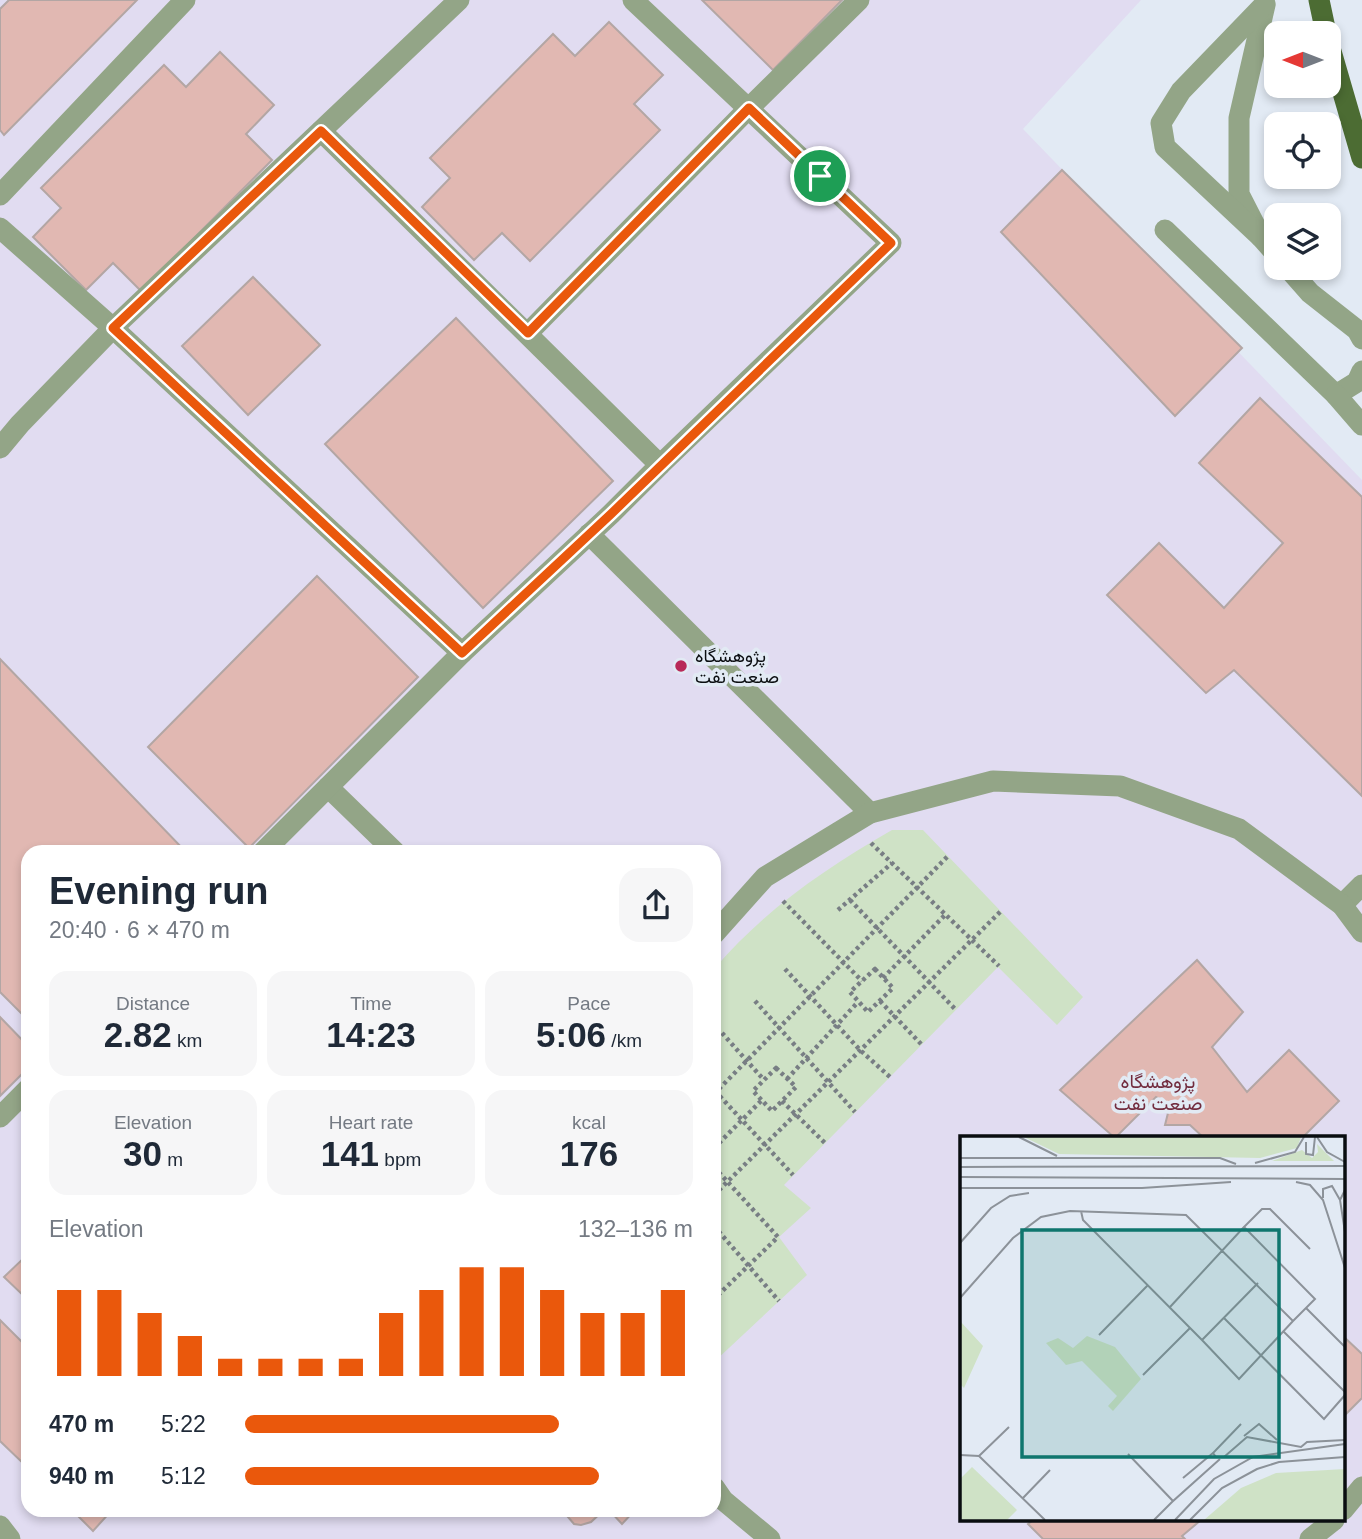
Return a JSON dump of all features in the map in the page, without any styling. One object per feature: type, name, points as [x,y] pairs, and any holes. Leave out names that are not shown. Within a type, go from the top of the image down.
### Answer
[{"type":"main road","points":[[1319,0],[1323,21]]},
{"type":"main road","points":[[1341,86],[1362,158]]},
{"type":"lane","points":[[0,195],[185,0]]},
{"type":"lane","points":[[0,448],[113,328],[459,0]]},
{"type":"lane","points":[[271,845],[462,653],[891,243],[633,0]]},
{"type":"lane","points":[[528,333],[859,0]]},
{"type":"lane","points":[[1261,237],[1239,194],[1239,118],[1266,2]]},
{"type":"lane","points":[[1264,240],[1165,147],[1161,122],[1181,91],[1266,2]]},
{"type":"lane","points":[[321,131],[660,465]]},
{"type":"lane","points":[[0,228],[113,328],[462,653]]},
{"type":"lane","points":[[1165,230],[1336,395],[1362,425]]},
{"type":"lane","points":[[1299,280],[1310,293],[1357,330],[1362,339]]},
{"type":"lane","points":[[1336,395],[1357,382],[1362,370]]},
{"type":"lane","points":[[589,534],[870,813]]},
{"type":"lane","points":[[721,926],[765,877],[870,813],[993,781],[1120,786],[1239,829],[1342,905],[1362,932]]},
{"type":"lane","points":[[328,787],[388,845]]},
{"type":"lane","points":[[1342,905],[1362,885]]},
{"type":"lane","points":[[0,1117],[21,1096]]},
{"type":"lane","points":[[1344,1509],[1362,1487]]},
{"type":"lane","points":[[721,1497],[770,1539]]},
{"type":"lane","points":[[1310,1539],[1331,1522]]},
{"type":"lane","points":[[0,1525],[10,1539]]},
{"type":"path","points":[[870,842],[999,966]]},
{"type":"path","points":[[721,1086],[948,856]]},
{"type":"path","points":[[838,910],[892,863]]},
{"type":"path","points":[[849,900],[956,1010]]},
{"type":"path","points":[[783,901],[862,981]]},
{"type":"path","points":[[721,1188],[1001,911]]},
{"type":"path","points":[[883,978],[945,915]]},
{"type":"path","points":[[785,969],[860,1050],[890,1077]]},
{"type":"path","points":[[874,969],[883,978],[893,988],[868,1012],[850,992],[874,969]]},
{"type":"path","points":[[755,1001],[855,1112]]},
{"type":"path","points":[[880,1001],[922,1045]]},
{"type":"path","points":[[787,1079],[858,1002]]},
{"type":"path","points":[[722,1033],[764,1080]]},
{"type":"path","points":[[776,1068],[787,1079],[796,1087],[772,1111],[753,1091],[776,1068]]},
{"type":"path","points":[[721,1098],[793,1175]]},
{"type":"path","points":[[721,1141],[762,1100]]},
{"type":"path","points":[[782,1101],[825,1143]]},
{"type":"path","points":[[721,1175],[778,1237],[721,1292]]},
{"type":"path","points":[[721,1234],[779,1301]]},
{"type":"shaded area","name":"پژوهشگاه صنعت نفت","points":[[0,0],[1141,0],[1023,129],[1362,480],[1362,1539],[0,1539]]},
{"type":"green space","points":[[892,830],[923,830],[1083,997],[1057,1025],[998,967],[784,1185],[811,1208],[779,1237],[807,1275],[721,1355],[721,961],[775,909],[843,860]]},
{"type":"building","points":[[9,0],[137,0],[4,135],[0,130],[0,9]]},
{"type":"building","points":[[702,0],[842,0],[773,70]]},
{"type":"building","points":[[609,22],[663,75],[634,104],[660,130],[530,261],[502,233],[474,260],[422,207],[450,178],[430,158],[553,34],[575,56]]},
{"type":"building","points":[[220,52],[274,105],[246,134],[272,160],[141,291],[113,263],[86,290],[33,237],[61,208],[41,188],[164,65],[186,87]]},
{"type":"building","points":[[1062,170],[1242,348],[1175,416],[1001,232]]},
{"type":"building","points":[[253,277],[320,345],[248,415],[182,346]]},
{"type":"building","points":[[456,318],[613,481],[483,608],[325,444]]},
{"type":"building","points":[[1260,398],[1362,497],[1362,796],[1234,670],[1206,693],[1107,595],[1159,543],[1224,608],[1283,543],[1199,463]]},
{"type":"building","points":[[317,576],[418,677],[252,845],[246,845],[148,747]]},
{"type":"building","points":[[0,659],[179,845],[21,845],[21,1013],[0,992]]},
{"type":"building","points":[[1197,960],[1243,1012],[1212,1047],[1247,1092],[1289,1050],[1339,1101],[1304,1136],[1202,1136],[1190,1125],[1165,1125],[1170,1105],[1156,1097],[1117,1136],[1113,1136],[1060,1090]]},
{"type":"building","points":[[0,1017],[21,1039],[21,1075],[0,1096]]},
{"type":"building","points":[[21,1261],[21,1293],[4,1277]]},
{"type":"building","points":[[0,1320],[21,1341],[21,1461],[0,1441]]},
{"type":"building","points":[[1344,1337],[1362,1354],[1362,1398],[1344,1416]]},
{"type":"building","points":[[79,1517],[106,1517],[93,1531]]},
{"type":"building","points":[[568,1517],[596,1517],[591,1522],[574,1524]]},
{"type":"building","points":[[616,1517],[628,1517],[622,1524]]},
{"type":"building","points":[[1199,1522],[1182,1536],[1185,1539],[1043,1539],[1028,1524]]},
{"type":"place","name":"پژوهشگاه صنعت نفت","points":[[681,666]]},
{"type":"district","name":"پژوهشگاه صنعت نفت","points":[[1158,1092]]},
{"type":"route","points":[[749,108],[820,176],[891,243],[611,514],[462,653],[113,328],[321,131],[528,333],[749,108]]}]
